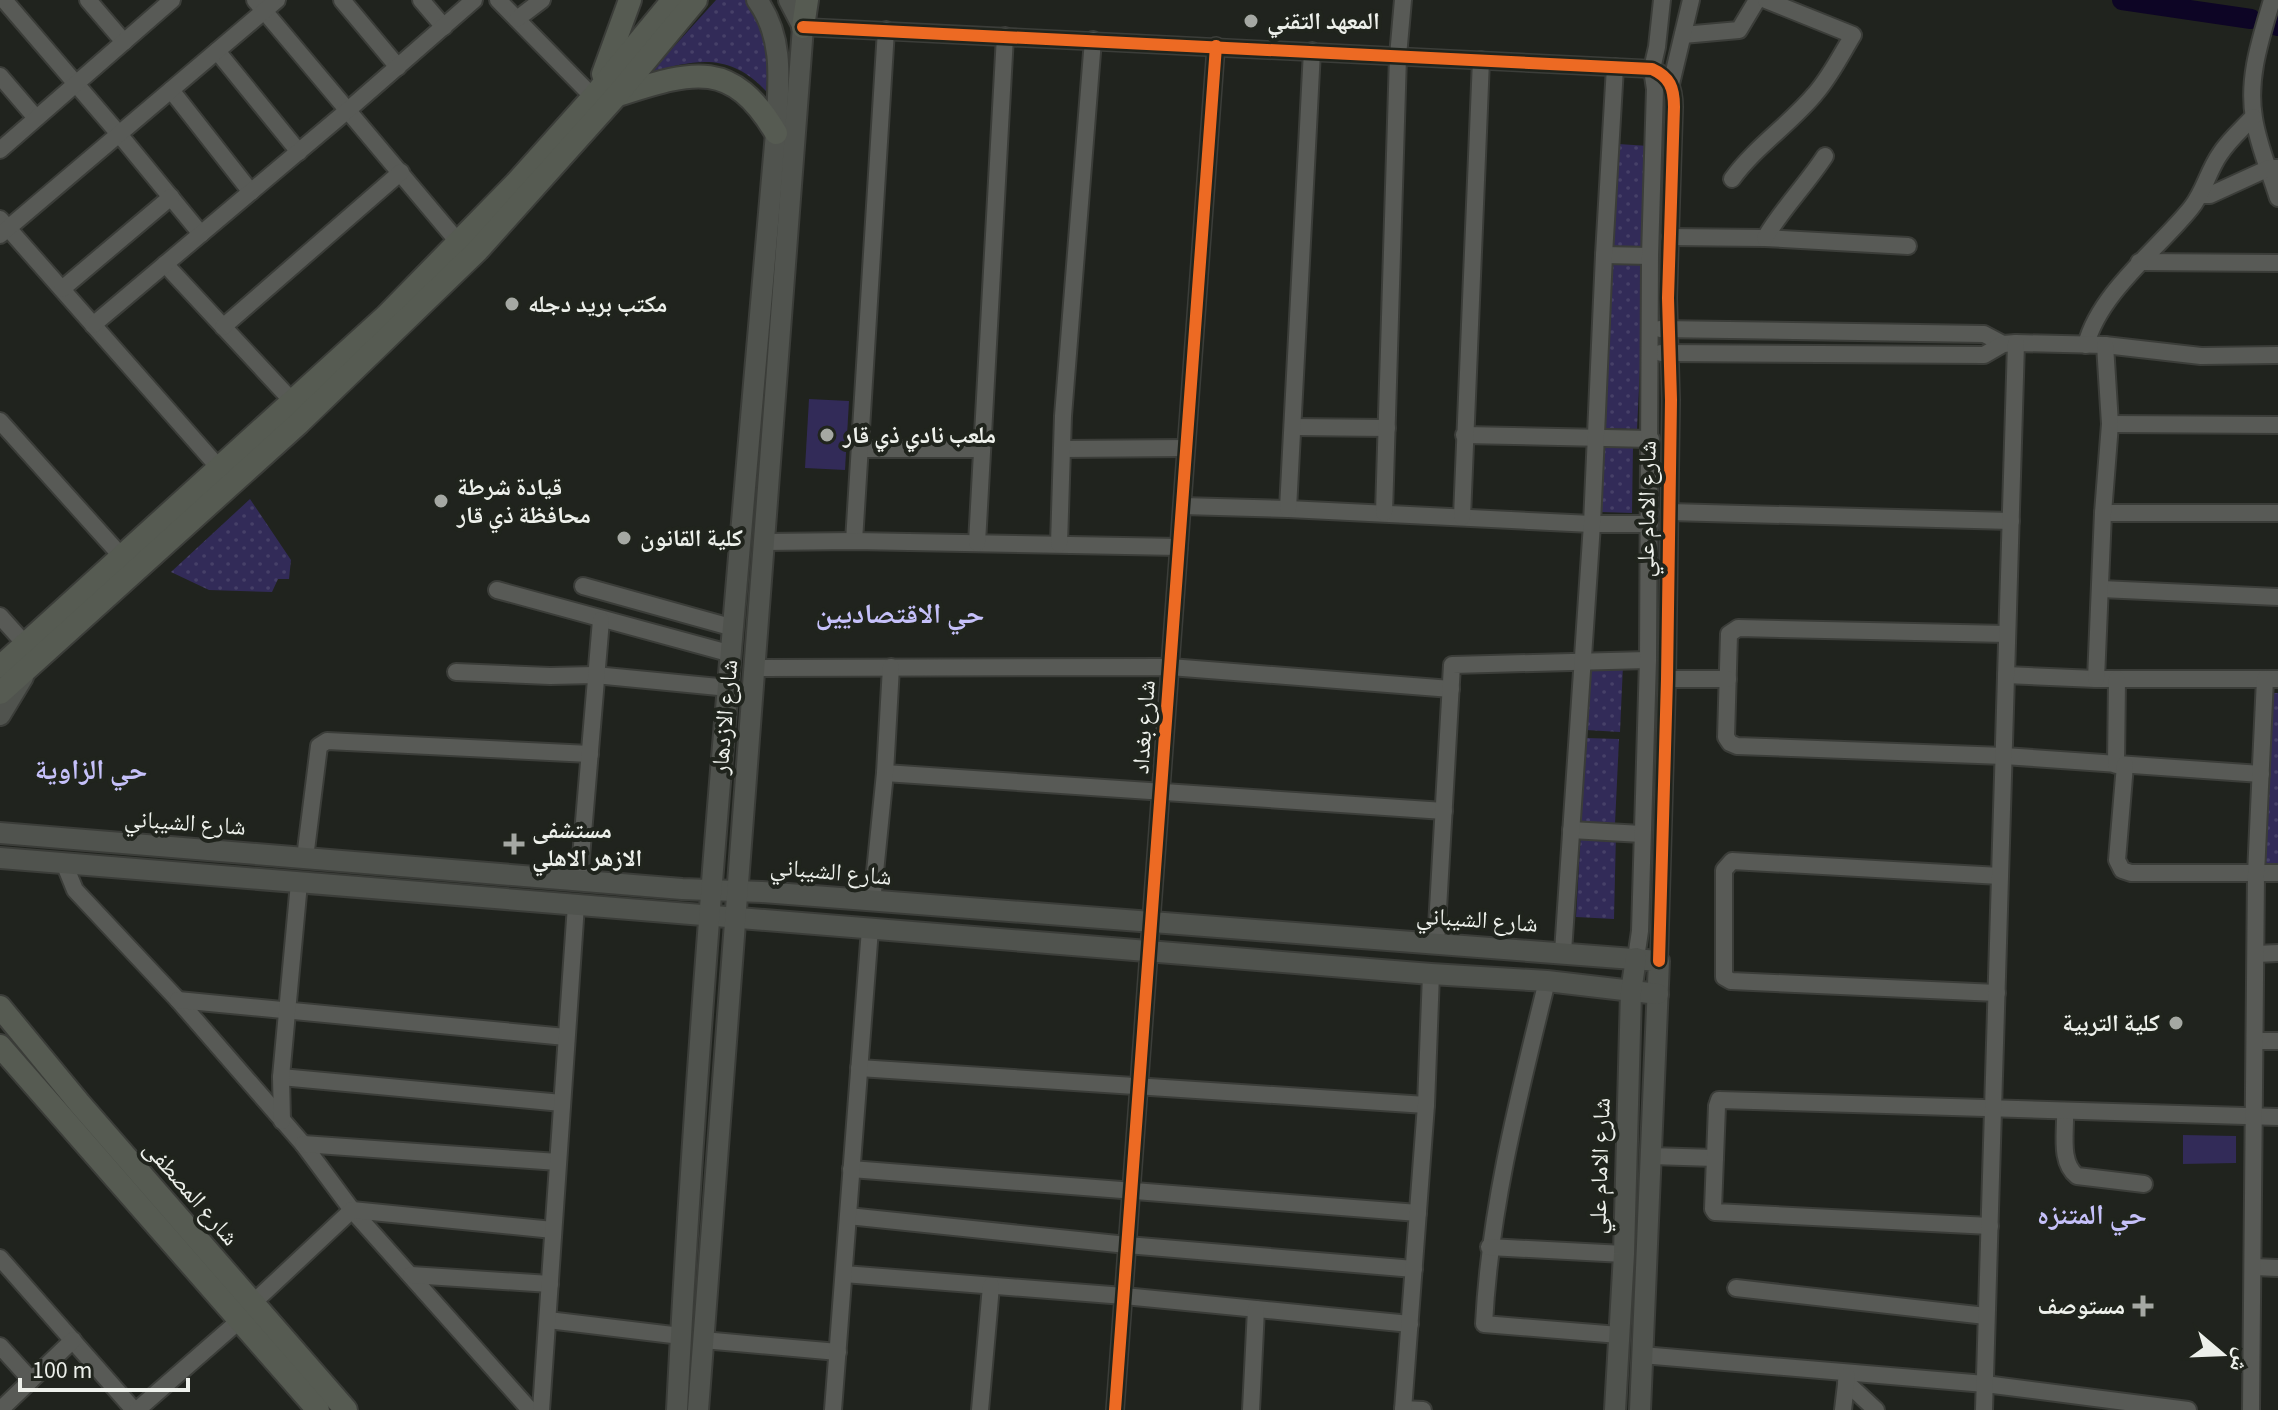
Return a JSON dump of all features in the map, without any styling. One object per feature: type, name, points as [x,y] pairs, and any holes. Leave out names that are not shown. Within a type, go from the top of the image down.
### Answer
[{"type":"highway","points":[[593,97],[612,55],[630,0]]},
{"type":"highway","points":[[0,693],[301,405],[459,243],[593,97],[673,0]]},
{"type":"highway","points":[[0,667],[220,469],[301,405],[478,250],[617,95],[696,0]]},
{"type":"highway","points":[[803,27],[807,0]]},
{"type":"highway","points":[[617,95],[675,77],[702,75],[728,82],[746,94],[762,109],[776,133]]},
{"type":"highway","name":"شارع المصطفى","points":[[0,1007],[246,1311],[318,1410]]},
{"type":"highway","name":"شارع المصطفى","points":[[0,1046],[246,1311],[346,1410]]},
{"type":"main road","name":"شارع الازدهار","points":[[677,1410],[710,915],[776,133],[778,53],[769,19],[757,0]]},
{"type":"main road","points":[[789,0],[803,27]]},
{"type":"main road","name":"شارع الازدهار","points":[[698,1410],[803,27]]},
{"type":"main road","points":[[753,410],[775,412]]},
{"type":"main road","points":[[0,715],[26,671]]},
{"type":"main road","name":"شارع الشيباني","points":[[0,833],[579,881],[1659,961]]},
{"type":"main road","points":[[196,875],[198,850]]},
{"type":"main road","name":"شارع الشيباني","points":[[0,858],[1547,981],[1658,994]]},
{"type":"main road","name":"شارع الامام علي","points":[[1615,1410],[1624,1254],[1631,992],[1636,958]]},
{"type":"main road","name":"شارع الامام علي","points":[[1640,1410],[1659,961]]},
{"type":"main road","points":[[685,1256],[709,1258]]},
{"type":"street","points":[[4,0],[201,234]]},
{"type":"street","points":[[88,0],[124,42]]},
{"type":"street","points":[[342,0],[398,67]]},
{"type":"street","points":[[421,0],[444,27]]},
{"type":"street","points":[[93,325],[474,0]]},
{"type":"street","points":[[498,0],[593,97]]},
{"type":"street","points":[[517,19],[542,0]]},
{"type":"street","points":[[1384,513],[1398,56],[1403,0]]},
{"type":"street","name":"شارع الامام علي","points":[[1636,958],[1640,931],[1648,660],[1650,256],[1655,89],[1652,69],[1662,0]]},
{"type":"street","name":"شارع الامام علي","points":[[1659,961],[1667,679],[1669,237],[1674,107],[1671,84],[1691,0]]},
{"type":"street","points":[[1683,35],[1739,30],[1757,0]]},
{"type":"street","points":[[1732,179],[1745,160],[1771,140],[1817,92],[1853,35],[1766,0]]},
{"type":"street","points":[[2272,0],[2257,52],[2252,85],[2253,117],[2274,168],[2278,198]]},
{"type":"street","points":[[0,150],[170,1]]},
{"type":"street","points":[[220,469],[62,289],[3,227],[217,51],[265,4],[459,243]]},
{"type":"street","points":[[803,27],[1652,69],[1671,84]]},
{"type":"street","points":[[854,541],[886,30]]},
{"type":"street","points":[[977,543],[1005,36]]},
{"type":"street","points":[[1059,544],[1063,449],[1093,40]]},
{"type":"street","name":"شارع بغداد","points":[[1115,1410],[1216,46]]},
{"type":"street","points":[[217,51],[299,152]]},
{"type":"street","points":[[1288,509],[1312,51]]},
{"type":"street","points":[[1462,517],[1481,60]]},
{"type":"street","points":[[1563,952],[1592,524],[1615,67]]},
{"type":"street","points":[[0,76],[36,118]]},
{"type":"street","points":[[171,90],[251,192]]},
{"type":"street","points":[[2086,345],[2099,316],[2139,262],[2189,211],[2201,195],[2221,153],[2253,117]]},
{"type":"street","points":[[1765,238],[1778,216],[1806,185],[1825,156]]},
{"type":"street","points":[[2201,195],[2210,195],[2274,168]]},
{"type":"street","points":[[223,327],[401,172]]},
{"type":"street","points":[[62,289],[171,197]]},
{"type":"street","points":[[1669,237],[1765,238],[1908,246]]},
{"type":"street","points":[[1604,255],[1650,256]]},
{"type":"street","points":[[2139,262],[2278,263]]},
{"type":"street","points":[[165,264],[301,405]]},
{"type":"street","points":[[1651,329],[1984,334],[2010,343],[2105,345],[2201,356],[2278,355]]},
{"type":"street","points":[[1651,353],[1984,355],[2010,343]]},
{"type":"street","points":[[1984,1410],[2011,521],[2010,343]]},
{"type":"street","points":[[2096,679],[2110,424],[2105,345]]},
{"type":"street","points":[[0,421],[123,558]]},
{"type":"street","points":[[2110,424],[2278,425]]},
{"type":"street","points":[[1293,427],[1387,428]]},
{"type":"street","points":[[1464,435],[1651,439]]},
{"type":"street","points":[[1063,449],[1186,448]]},
{"type":"street","points":[[861,449],[981,449]]},
{"type":"street","points":[[1182,506],[1650,524]]},
{"type":"street","points":[[1669,512],[2011,521]]},
{"type":"street","points":[[2103,513],[2278,513]]},
{"type":"street","points":[[764,542],[1179,547]]},
{"type":"street","points":[[583,586],[734,628]]},
{"type":"street","points":[[2101,589],[2278,597]]},
{"type":"street","points":[[497,590],[732,654]]},
{"type":"street","points":[[0,616],[26,645]]},
{"type":"street","points":[[579,881],[601,620]]},
{"type":"street","points":[[2007,634],[1738,628],[1729,634],[1726,737],[1737,746],[2004,756],[2261,774]]},
{"type":"street","points":[[1436,944],[1452,665],[1648,660]]},
{"type":"street","points":[[872,902],[885,773],[891,667]]},
{"type":"street","points":[[756,668],[1170,667],[1451,689]]},
{"type":"street","points":[[456,672],[595,675],[729,688]]},
{"type":"street","points":[[2006,675],[2096,679],[2272,679],[2261,774],[2256,874],[2251,1410]]},
{"type":"street","points":[[1667,679],[1728,679]]},
{"type":"street","points":[[2117,679],[2120,765],[2117,860],[2122,870],[2131,873],[2278,873]]},
{"type":"street","points":[[305,858],[319,746],[327,741],[590,754]]},
{"type":"street","points":[[885,773],[1444,811]]},
{"type":"street","points":[[1571,830],[1642,834]]},
{"type":"street","points":[[1997,993],[1731,981],[1724,977],[1724,870],[1732,861],[2000,876]]},
{"type":"street","points":[[64,863],[75,890],[178,1000],[303,1144],[352,1210],[530,1410]]},
{"type":"street","points":[[282,1121],[281,1077],[299,883]]},
{"type":"street","points":[[541,1410],[576,905]]},
{"type":"street","points":[[833,1410],[870,929]]},
{"type":"street","points":[[2256,954],[2278,953]]},
{"type":"street","points":[[1423,1410],[1403,1409],[1426,1105],[1431,974]]},
{"type":"street","points":[[1547,981],[1505,1156],[1489,1247],[1484,1324],[1619,1335]]},
{"type":"street","points":[[178,1000],[566,1037]]},
{"type":"street","points":[[2255,1041],[2278,1041]]},
{"type":"street","points":[[859,1068],[1426,1105]]},
{"type":"street","points":[[281,1077],[562,1103]]},
{"type":"street","points":[[1990,1226],[1715,1212],[1719,1100],[2278,1117]]},
{"type":"street","points":[[2065,1111],[2066,1160],[2070,1171],[2077,1176],[2144,1184]]},
{"type":"street","points":[[303,1144],[558,1162]]},
{"type":"street","points":[[1651,1156],[1715,1158]]},
{"type":"street","points":[[851,1169],[1418,1213]]},
{"type":"street","points":[[0,1258],[136,1410],[352,1210],[553,1230]]},
{"type":"street","points":[[848,1216],[1127,1245],[1414,1269]]},
{"type":"street","points":[[1489,1247],[1624,1254]]},
{"type":"street","points":[[2254,1267],[2278,1268]]},
{"type":"street","points":[[844,1274],[1124,1296],[1410,1324]]},
{"type":"street","points":[[411,1275],[550,1284]]},
{"type":"street","points":[[980,1410],[991,1286]]},
{"type":"street","points":[[1736,1288],[1986,1316]]},
{"type":"street","points":[[1251,1410],[1256,1309]]},
{"type":"street","points":[[548,1320],[681,1336]]},
{"type":"street","points":[[0,1410],[73,1340]]},
{"type":"street","points":[[703,1340],[838,1352]]},
{"type":"street","points":[[0,1346],[31,1380]]},
{"type":"street","points":[[1642,1355],[1847,1376],[1985,1384],[2188,1410]]},
{"type":"street","points":[[1843,1410],[1847,1376]]},
{"type":"street","points":[[1847,1376],[1876,1410]]},
{"type":"shaded area","points":[[716,0],[746,0],[753,12],[765,44],[768,65],[766,91],[739,70],[713,62],[684,64],[651,72]]},
{"type":"shaded area","points":[[1618,144],[1649,146],[1644,249],[1613,248]]},
{"type":"shaded area","points":[[1609,263],[1645,265],[1637,429],[1603,428]]},
{"type":"shaded area","name":"ملعب نادي ذي قار","points":[[809,399],[849,401],[845,470],[805,468]]},
{"type":"shaded area","points":[[1633,445],[1632,513],[1601,512],[1603,446]]},
{"type":"shaded area","points":[[250,499],[291,560],[289,579],[278,579],[272,592],[209,590],[171,572]]},
{"type":"shaded area","points":[[1590,664],[1623,665],[1620,732],[1586,730]]},
{"type":"shaded area","points":[[2271,693],[2278,693],[2278,866],[2264,867]]},
{"type":"shaded area","points":[[1586,738],[1619,739],[1615,824],[1581,823]]},
{"type":"shaded area","points":[[1581,831],[1616,833],[1614,919],[1576,917]]},
{"type":"shaded area","points":[[2183,1135],[2236,1136],[2236,1163],[2183,1164]]},
{"type":"waterway","points":[[2122,0],[2251,19]]},
{"type":"waterway","points":[[2274,25],[2278,26]]},
{"type":"cycle path","points":[[803,27],[1652,69],[1667,80],[1672,89],[1674,107],[1668,298],[1671,400],[1667,679],[1659,961]]},
{"type":"cycle path","points":[[1115,1410],[1216,46]]},
{"type":"place","name":"المعهد التقني","points":[[1251,21]]},
{"type":"place","name":"مكتب بريد دجله","points":[[512,304]]},
{"type":"place","name":"ملعب نادي ذي قار","points":[[827,435]]},
{"type":"place","name":"قيادة شرطة محافظة ذي قار","points":[[441,501]]},
{"type":"place","name":"كلية القانون","points":[[624,538]]},
{"type":"place","name":"مستشفى الازهر الاهلي","points":[[514,844]]},
{"type":"place","name":"كلية التربية","points":[[2176,1023]]},
{"type":"place","name":"مستوصف","points":[[2143,1306]]},
{"type":"district","name":"حي الاقتصاديين","points":[[900,614]]},
{"type":"district","name":"حي الزاوية","points":[[91,770]]},
{"type":"district","name":"حي المتنزه","points":[[2092,1215]]}]
